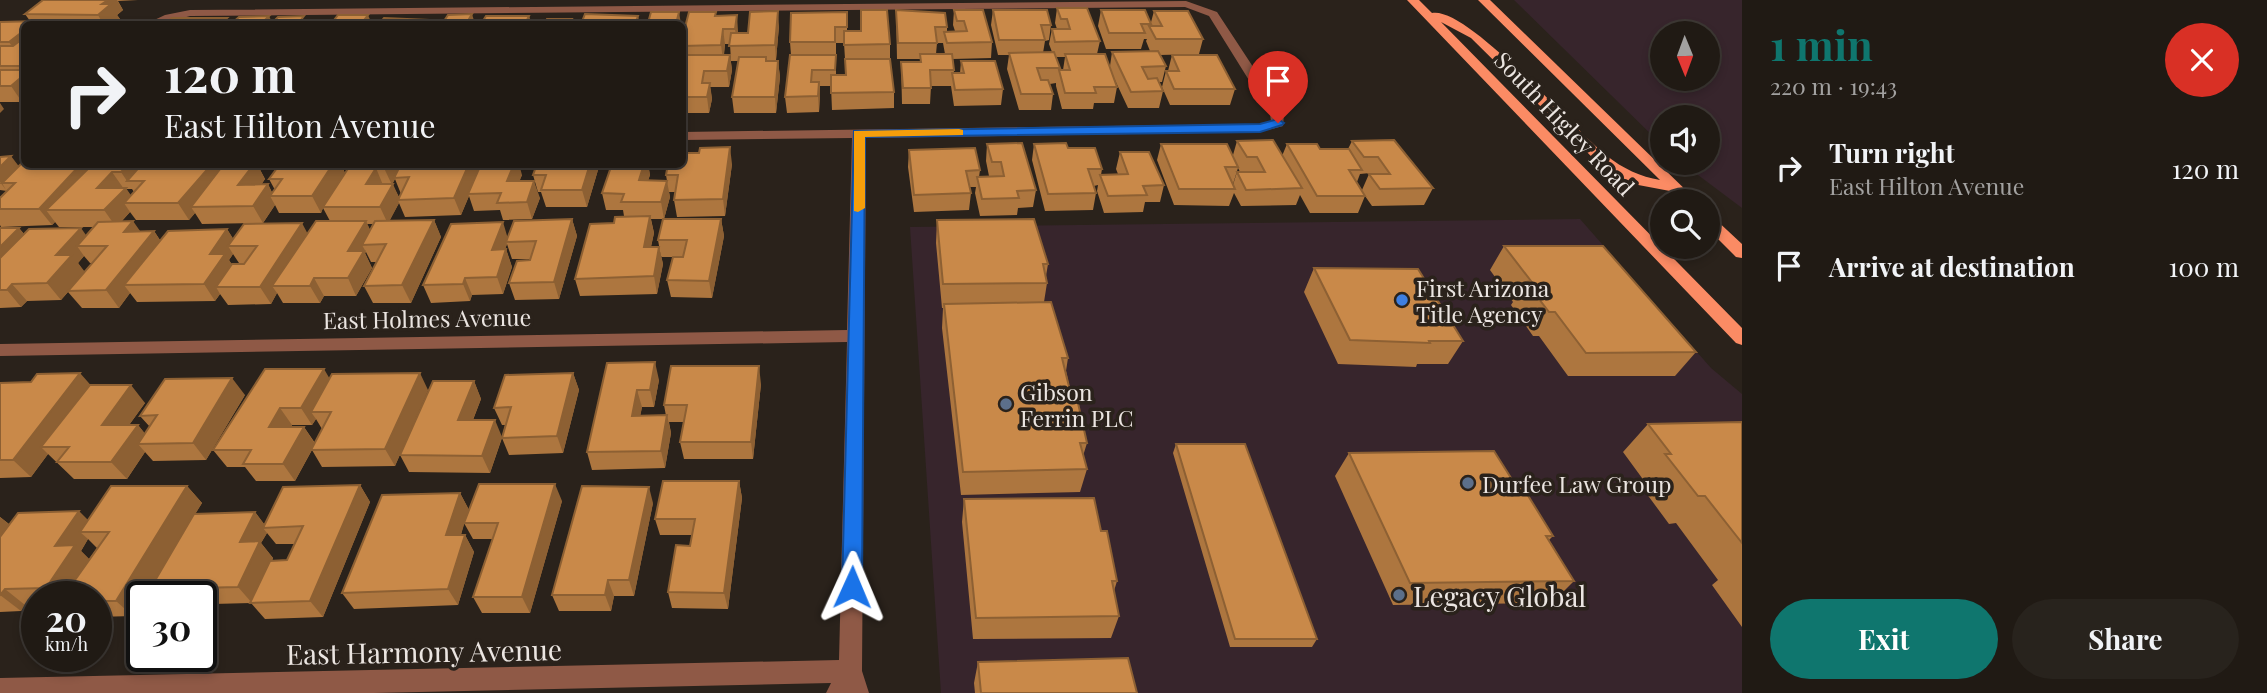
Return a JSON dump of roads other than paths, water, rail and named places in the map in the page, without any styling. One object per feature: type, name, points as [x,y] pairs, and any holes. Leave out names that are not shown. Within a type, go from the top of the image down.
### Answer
[{"type":"main road","name":"South Higley Road","points":[[1484,0],[1674,187]]},
{"type":"main road","name":"South Higley Road","points":[[1415,2],[1627,217],[1742,339]]},
{"type":"main road","points":[[1415,2],[1475,36],[1603,160],[1638,181],[1674,187]]},
{"type":"main road","points":[[1720,232],[1742,253]]},
{"type":"street","points":[[160,21],[169,17],[204,13],[1158,4],[1199,7],[1213,14],[1276,114],[1278,123],[1260,128],[686,136]]},
{"type":"street","points":[[838,693],[854,682],[859,134]]},
{"type":"street","name":"East Holmes Avenue","points":[[0,350],[856,336]]},
{"type":"street","name":"East Harmony Avenue","points":[[0,690],[854,682]]},
{"type":"place","name":"First Arizona Title Agency","points":[[1402,300]]},
{"type":"place","name":"Gibson Ferrin PLC","points":[[1006,404]]},
{"type":"place","name":"Durfee Law Group","points":[[1468,483]]},
{"type":"place","name":"Legacy Global","points":[[1399,595]]}]
